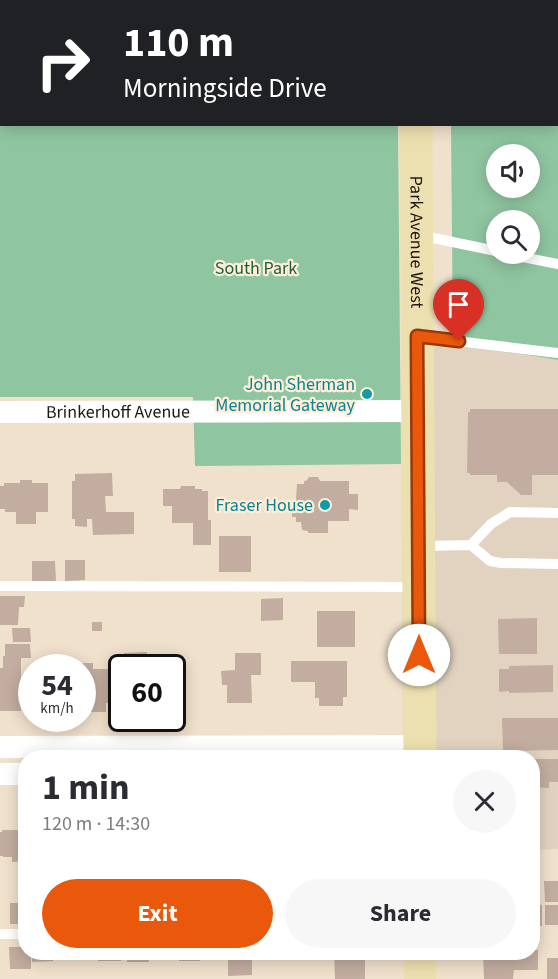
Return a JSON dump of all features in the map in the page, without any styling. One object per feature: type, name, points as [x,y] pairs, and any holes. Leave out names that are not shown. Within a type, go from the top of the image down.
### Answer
[{"type":"main road","name":"Park Avenue West","points":[[416,126],[420,750]]},
{"type":"main road","points":[[420,960],[420,979]]},
{"type":"street","name":"Brinkerhoff Avenue","points":[[0,412],[418,411]]},
{"type":"street","points":[[0,747],[252,750]]},
{"type":"street","points":[[0,774],[18,774]]},
{"type":"lane","points":[[416,235],[486,249]]},
{"type":"lane","points":[[540,260],[558,264]]},
{"type":"lane","points":[[417,336],[558,353]]},
{"type":"lane","points":[[471,545],[491,524],[510,512],[558,513]]},
{"type":"lane","points":[[419,546],[471,545],[490,561],[558,564]]},
{"type":"lane","points":[[0,586],[419,587]]},
{"type":"lane","points":[[0,934],[18,934]]},
{"type":"shaded area","points":[[453,346],[558,360],[558,849],[540,850],[540,750],[403,750],[401,348]]},
{"type":"green space","name":"South Park","points":[[0,126],[398,126],[401,464],[195,466],[193,397],[0,397]]},
{"type":"green space","points":[[451,126],[558,126],[558,360],[453,346]]},
{"type":"building","points":[[470,409],[558,409],[558,475],[532,475],[532,495],[521,495],[507,482],[497,482],[497,475],[467,473],[468,412]]},
{"type":"building","points":[[112,473],[113,496],[105,496],[106,512],[134,512],[134,534],[93,535],[92,519],[87,519],[87,527],[75,526],[75,519],[72,519],[72,481],[75,481],[75,474]]},
{"type":"building","name":"Fraser House","points":[[309,477],[318,477],[320,481],[349,481],[349,494],[358,494],[358,510],[349,509],[349,521],[328,521],[328,533],[308,533],[302,530],[301,522],[296,522],[296,517],[292,517],[292,500],[296,500],[297,484],[304,484]]},
{"type":"building","points":[[20,480],[48,483],[48,512],[36,512],[36,524],[16,524],[16,512],[5,512],[5,509],[0,509],[0,486],[4,486],[4,483],[20,483]]},
{"type":"building","points":[[181,486],[195,486],[195,489],[208,491],[211,545],[193,545],[193,523],[172,523],[172,506],[163,506],[163,489],[180,489]]},
{"type":"building","points":[[219,536],[251,536],[251,572],[219,572]]},
{"type":"building","points":[[65,560],[85,560],[85,580],[65,581]]},
{"type":"building","points":[[32,561],[55,561],[56,581],[32,581]]},
{"type":"building","points":[[0,596],[25,596],[24,607],[19,607],[18,625],[0,625]]},
{"type":"building","points":[[283,598],[283,620],[261,621],[261,599]]},
{"type":"building","points":[[317,611],[355,611],[355,647],[317,647]]},
{"type":"building","points":[[537,618],[537,654],[499,654],[498,619]]},
{"type":"building","points":[[92,622],[102,622],[102,631],[92,631]]},
{"type":"building","points":[[12,628],[30,628],[31,642],[13,642]]},
{"type":"building","points":[[5,644],[30,644],[31,654],[18,654],[18,711],[0,711],[0,668],[3,668],[3,656],[5,656]]},
{"type":"building","points":[[147,652],[147,654],[124,654]]},
{"type":"building","points":[[235,653],[261,653],[261,675],[251,675],[252,703],[227,703],[227,685],[222,685],[221,671],[235,670]]},
{"type":"building","points":[[291,661],[347,661],[347,697],[343,697],[343,706],[319,706],[319,698],[315,698],[315,682],[291,682]]},
{"type":"building","points":[[553,665],[553,692],[499,692],[499,669],[509,669],[509,666]]},
{"type":"building","points":[[96,669],[108,669],[106,712],[96,712]]},
{"type":"building","points":[[502,718],[558,718],[558,750],[503,750]]},
{"type":"building","points":[[540,759],[558,759],[558,782],[549,782],[549,788],[540,787]]},
{"type":"building","points":[[2,830],[18,830],[18,862],[12,862],[12,857],[0,856],[0,832]]},
{"type":"building","points":[[544,881],[558,881],[558,902],[545,902]]},
{"type":"building","points":[[10,903],[18,903],[18,924],[10,924]]},
{"type":"building","points":[[540,905],[542,905],[542,926],[540,926]]},
{"type":"building","points":[[545,905],[558,905],[558,925],[545,925]]},
{"type":"building","points":[[9,947],[18,947],[18,960],[31,960],[31,969],[10,969]]},
{"type":"building","points":[[547,958],[558,958],[558,979],[547,979]]},
{"type":"building","points":[[32,960],[53,960],[53,961],[32,962]]},
{"type":"building","points":[[98,960],[121,960],[121,961]]},
{"type":"building","points":[[127,960],[149,960],[149,962],[127,962]]},
{"type":"building","points":[[228,960],[252,960],[252,975],[228,976]]},
{"type":"building","points":[[334,960],[365,960],[365,979],[335,979]]},
{"type":"building","points":[[483,960],[538,960],[538,970],[514,970],[513,979],[484,979]]},
{"type":"place","name":"John Sherman Memorial Gateway","points":[[367,394]]},
{"type":"place","name":"Fraser House","points":[[325,505]]},
{"type":"route","points":[[419,655],[417,336],[459,341]]}]
